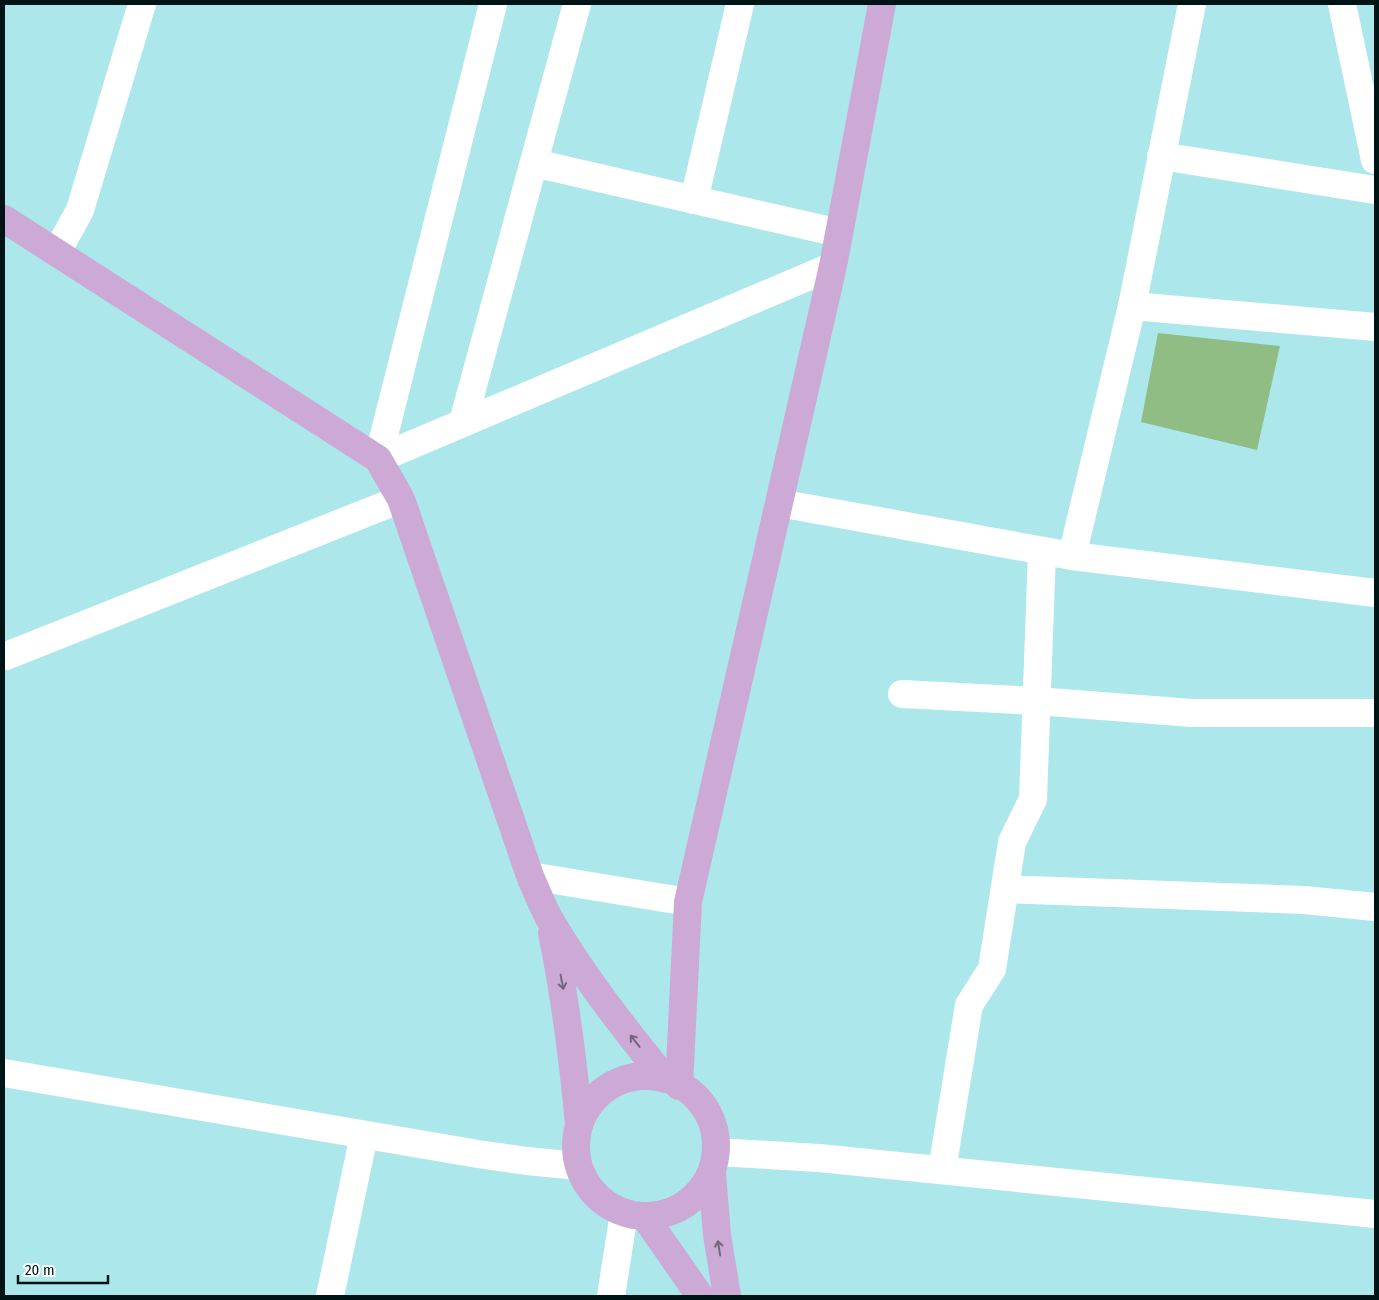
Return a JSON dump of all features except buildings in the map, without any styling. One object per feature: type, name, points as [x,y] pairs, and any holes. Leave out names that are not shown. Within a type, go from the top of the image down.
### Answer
[{"type":"main road","points":[[672,1082],[688,902],[833,266],[882,4]]},
{"type":"main road","points":[[4,219],[378,459],[401,499],[530,876],[549,917],[585,973],[618,1019],[672,1082],[698,1098],[709,1115],[716,1133],[714,1163],[717,1235],[726,1296]]},
{"type":"main road","points":[[549,917],[563,986],[573,1055],[579,1124],[576,1145],[579,1166],[588,1186],[604,1202],[634,1215],[666,1214],[685,1205],[701,1192],[714,1163]]},
{"type":"main road","points":[[579,1124],[589,1106],[604,1090],[623,1080],[644,1076],[672,1082]]},
{"type":"main road","points":[[634,1215],[700,1296]]},
{"type":"street","points":[[57,252],[80,210],[142,4]]},
{"type":"street","points":[[378,459],[493,4]]},
{"type":"street","points":[[463,422],[577,4]]},
{"type":"street","points":[[694,200],[740,4]]},
{"type":"street","points":[[1072,556],[1132,306],[1192,4]]},
{"type":"street","points":[[1342,4],[1375,160]]},
{"type":"street","points":[[1161,156],[1375,190]]},
{"type":"street","points":[[534,163],[839,233]]},
{"type":"street","points":[[378,459],[833,266]]},
{"type":"street","points":[[1132,306],[1375,327]]},
{"type":"street","points":[[6,656],[401,499]]},
{"type":"street","points":[[779,503],[1072,556],[1375,593]]},
{"type":"street","points":[[942,1170],[969,1004],[992,969],[1012,842],[1032,799],[1042,551]]},
{"type":"street","points":[[902,694],[1192,713],[1375,713]]},
{"type":"street","points":[[530,876],[688,902]]},
{"type":"street","points":[[1005,889],[1304,900],[1375,907]]},
{"type":"street","points":[[4,1073],[478,1154],[579,1166]]},
{"type":"street","points":[[330,1296],[364,1135]]},
{"type":"street","points":[[714,1163],[819,1158],[1375,1214]]},
{"type":"street","points":[[611,1296],[634,1215]]},
{"type":"green space","points":[[1158,333],[1280,346],[1257,450],[1141,422]]}]
